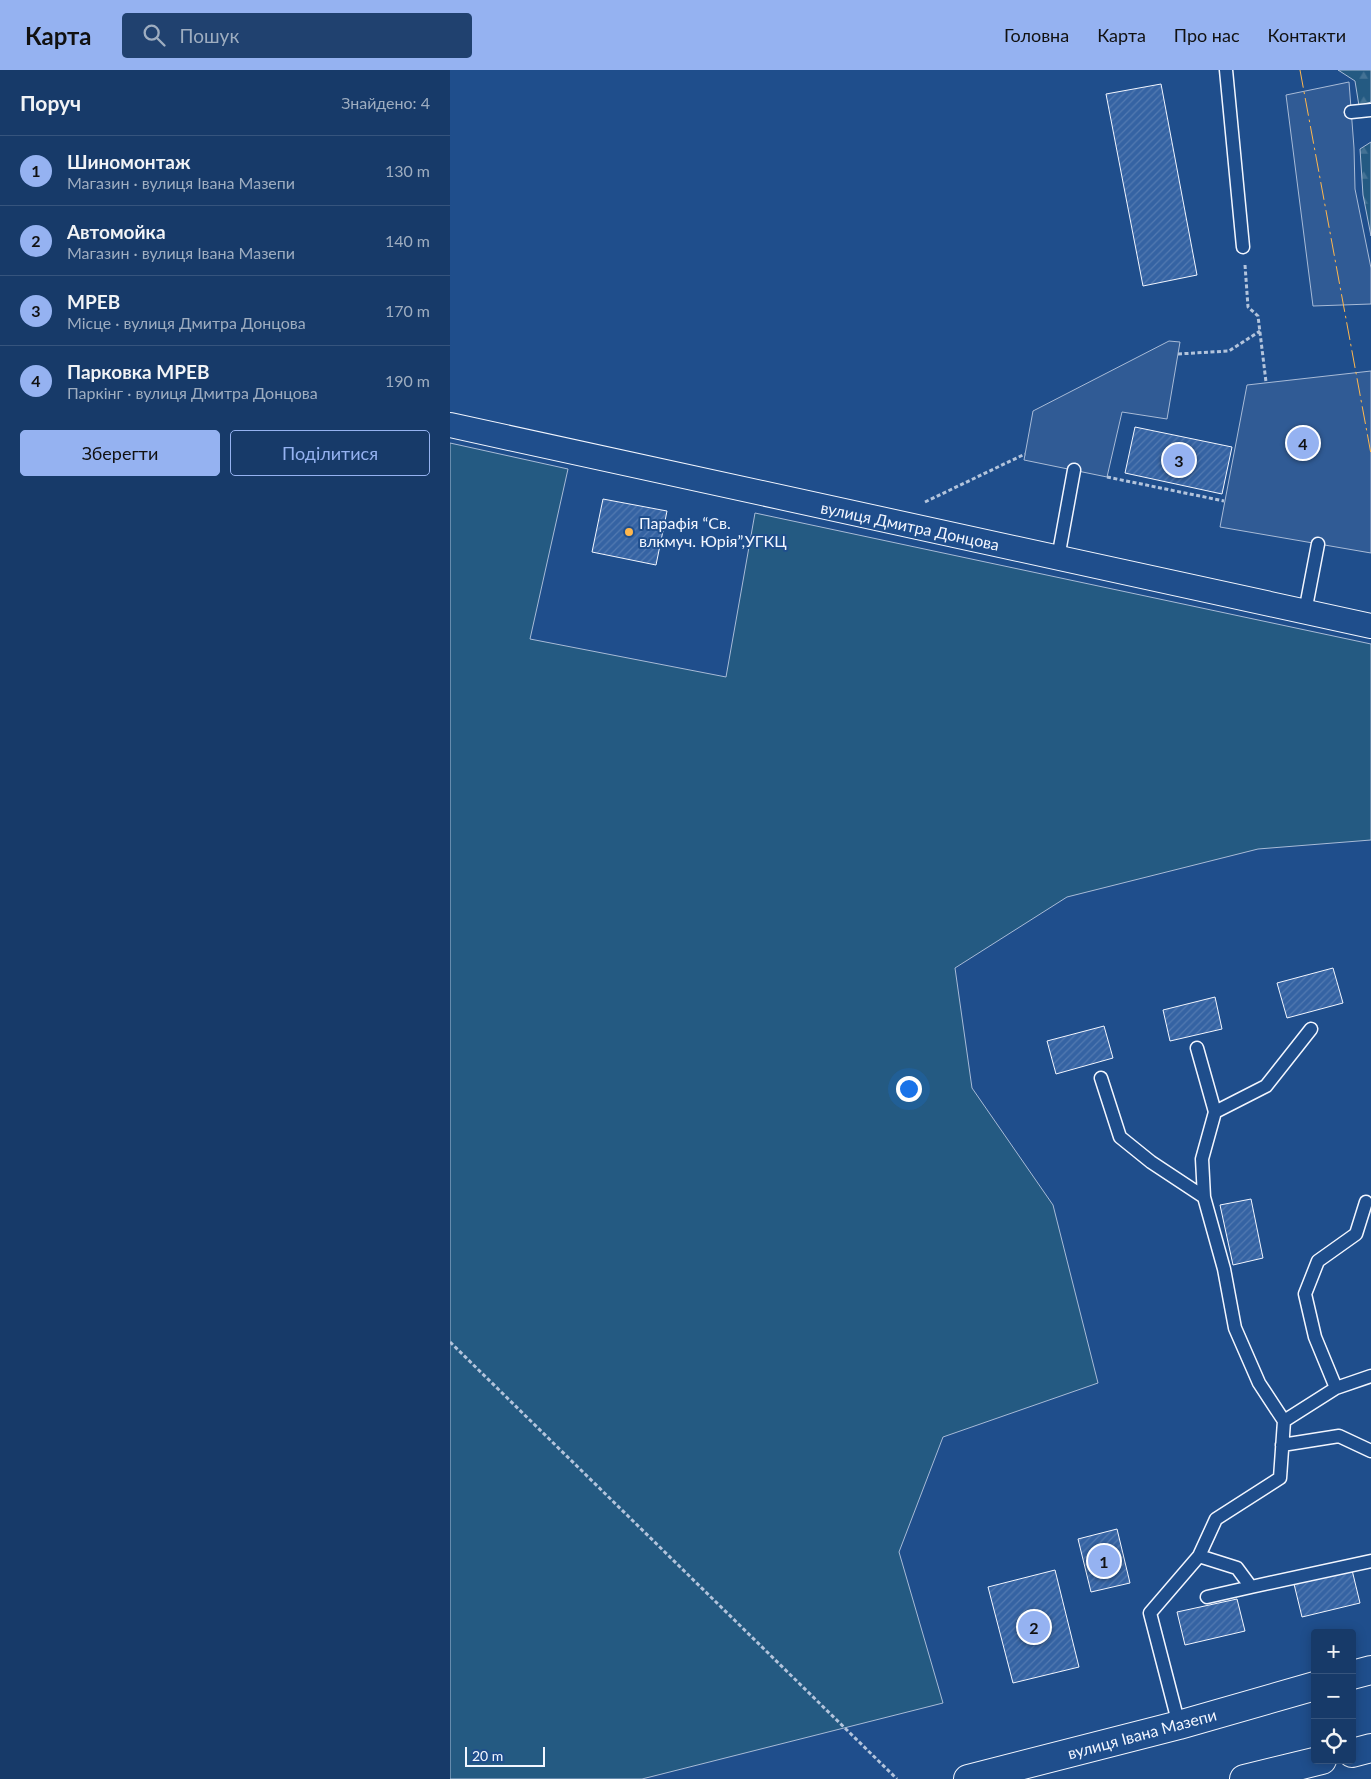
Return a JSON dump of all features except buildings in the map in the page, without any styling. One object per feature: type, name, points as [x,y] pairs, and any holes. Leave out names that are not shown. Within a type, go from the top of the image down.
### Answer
[{"type":"main road","points":[[1356,1675],[1371,1670]]},
{"type":"main road","name":"вулиця Івана Мазепи","points":[[968,1779],[1179,1725],[1311,1687]]},
{"type":"main road","points":[[1356,1752],[1371,1748]]},
{"type":"main road","points":[[1244,1779],[1311,1763]]},
{"type":"street","name":"вулиця Дмитра Донцова","points":[[450,426],[1371,626]]},
{"type":"lane","points":[[1226,70],[1243,247]]},
{"type":"lane","points":[[1351,112],[1371,110]]},
{"type":"lane","points":[[1058,558],[1074,470]]},
{"type":"lane","points":[[1305,612],[1318,544]]},
{"type":"lane","points":[[1215,1112],[1266,1086],[1311,1029]]},
{"type":"lane","points":[[1179,1725],[1150,1613],[1199,1556],[1216,1519],[1280,1478],[1284,1420],[1259,1383],[1236,1328],[1224,1269],[1204,1197],[1202,1159],[1215,1112],[1197,1048]]},
{"type":"lane","points":[[1101,1078],[1120,1137],[1151,1162],[1204,1197]]},
{"type":"lane","points":[[1336,1388],[1314,1338],[1305,1294],[1318,1260],[1356,1234],[1366,1202]]},
{"type":"lane","points":[[1284,1420],[1336,1388],[1371,1376]]},
{"type":"lane","points":[[1282,1445],[1339,1436],[1371,1452]]},
{"type":"lane","points":[[1199,1556],[1237,1568],[1251,1587]]},
{"type":"lane","points":[[1207,1597],[1371,1561]]},
{"type":"path","points":[[1243,247],[1248,307],[1258,316],[1266,382]]},
{"type":"path","points":[[1178,354],[1229,351],[1260,331]]},
{"type":"path","points":[[887,521],[1025,454]]},
{"type":"path","points":[[1107,477],[1224,501]]},
{"type":"path","points":[[450,1342],[897,1779]]},
{"type":"green space","points":[[1338,70],[1371,70],[1371,102],[1359,106],[1355,81]]},
{"type":"green space","points":[[1371,142],[1371,236],[1363,195],[1360,149]]},
{"type":"green space","points":[[450,443],[568,469],[530,639],[726,677],[755,513],[1371,644],[1371,840],[1258,849],[1067,897],[955,968],[972,1088],[1053,1205],[1098,1383],[943,1437],[899,1552],[943,1703],[642,1779],[450,1779]]},
{"type":"shaded area","points":[[1349,82],[1355,189],[1371,268],[1371,304],[1313,306],[1286,95]]},
{"type":"shaded area","points":[[1169,341],[1180,342],[1167,419],[1122,412],[1107,477],[1024,460],[1033,411]]},
{"type":"shaded area","points":[[1371,371],[1371,553],[1220,527],[1247,385]]},
{"type":"power","points":[[1300,70],[1371,454]]},
{"type":"place","name":"Парковка МРЕВ","points":[[1303,443]]},
{"type":"place","name":"МРЕВ","points":[[1179,460]]},
{"type":"place","name":"Парафія “Св. влкмуч. Юрія”,УГКЦ","points":[[629,532]]},
{"type":"place","name":"Шиномонтаж","points":[[1104,1561]]},
{"type":"place","name":"Автомойка","points":[[1034,1627]]}]
